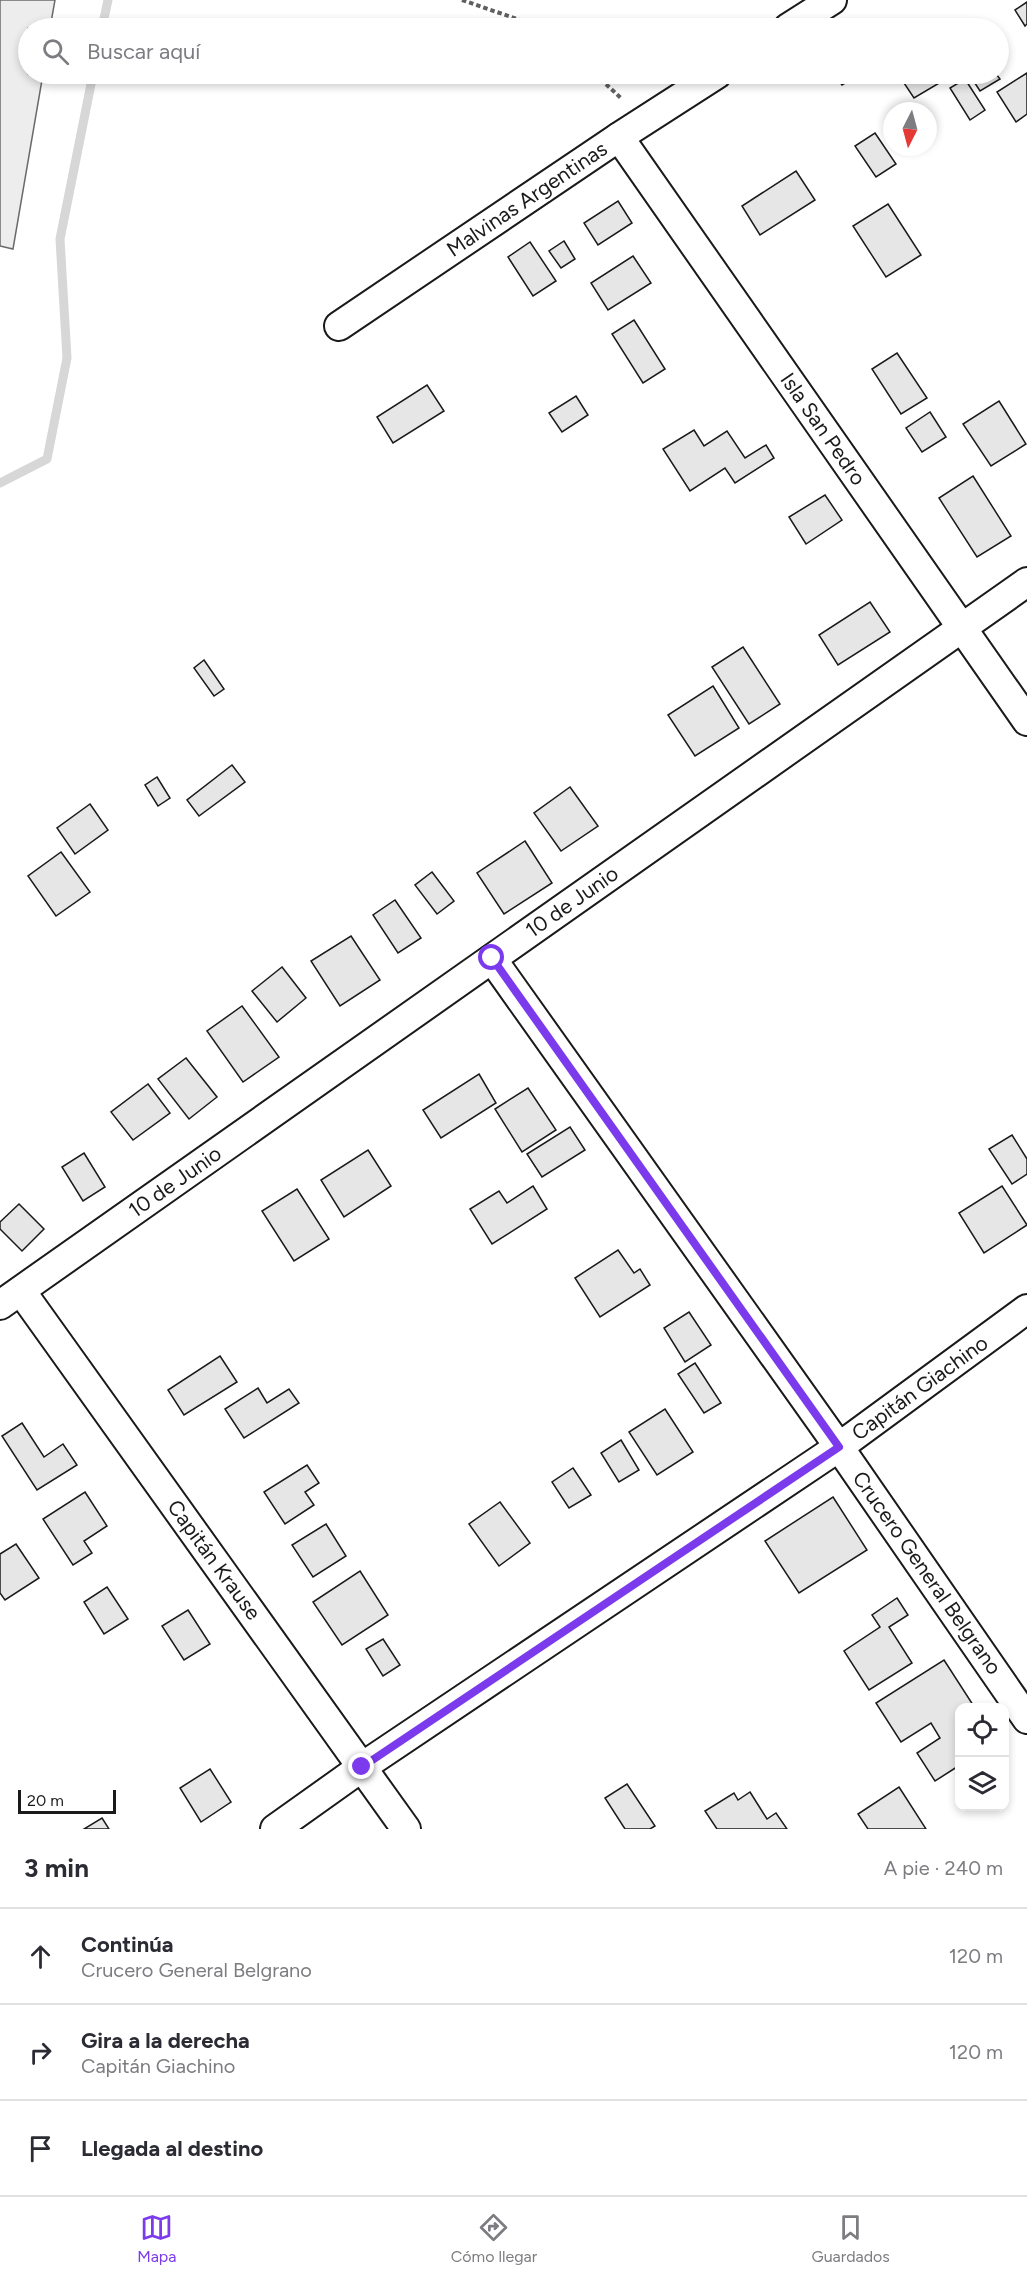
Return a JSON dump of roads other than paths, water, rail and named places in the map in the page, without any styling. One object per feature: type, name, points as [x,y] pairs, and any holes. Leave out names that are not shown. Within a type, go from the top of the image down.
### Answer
[{"type":"street","points":[[804,18],[832,0]]},
{"type":"street","name":"Malvinas Argentinas","points":[[339,326],[701,84]]},
{"type":"street","name":"Isla San Pedro","points":[[619,137],[1027,721]]},
{"type":"street","name":"10 de Junio","points":[[11,1298],[1027,582]]},
{"type":"street","name":"Crucero General Belgrano","points":[[492,958],[839,1447],[1027,1719]]},
{"type":"street","name":"Capitán Krause","points":[[11,1298],[406,1829]]},
{"type":"street","name":"Capitán Giachino","points":[[275,1829],[362,1767],[839,1447],[1027,1310]]},
{"type":"waterway","points":[[104,18],[108,0]]},
{"type":"waterway","points":[[0,483],[47,459],[67,358],[60,239],[91,84]]}]
